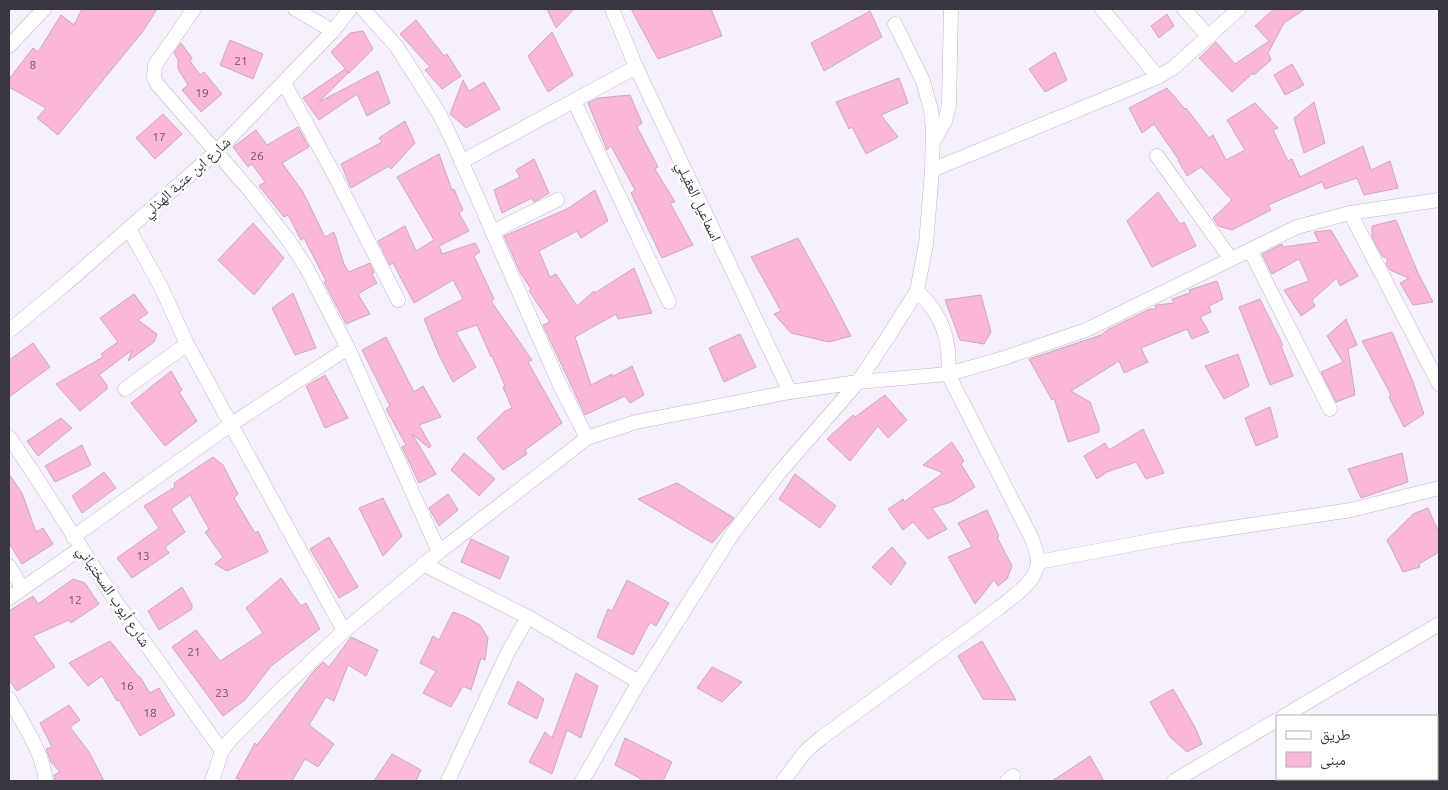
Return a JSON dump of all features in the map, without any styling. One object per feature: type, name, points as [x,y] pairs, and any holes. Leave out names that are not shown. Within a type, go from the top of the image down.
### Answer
[{"type":"street","points":[[9,46],[44,9]]},
{"type":"street","points":[[194,9],[156,65],[154,77],[157,84],[258,200],[293,248],[314,282],[348,348],[438,552]]},
{"type":"street","points":[[295,9],[333,31]]},
{"type":"street","name":"شارع ابن عتبة الهذلي","points":[[9,331],[217,151],[333,31],[350,9]]},
{"type":"street","points":[[363,9],[397,47],[440,115],[559,383],[586,438]]},
{"type":"street","name":"اسماعيل العقيلي","points":[[612,9],[636,67],[790,392]]},
{"type":"street","points":[[933,143],[945,121],[949,105],[951,9]]},
{"type":"street","points":[[1102,9],[1158,77]]},
{"type":"street","points":[[1184,9],[1209,37]]},
{"type":"street","points":[[932,170],[1158,77],[1173,68],[1239,9]]},
{"type":"street","points":[[582,781],[639,682],[733,533],[780,472],[858,382],[917,291],[926,244],[932,170],[931,110],[923,81],[895,24]]},
{"type":"street","points":[[461,162],[636,67]]},
{"type":"street","points":[[284,83],[335,176],[398,300]]},
{"type":"street","points":[[574,101],[669,302]]},
{"type":"street","points":[[1157,156],[1231,259]]},
{"type":"street","points":[[492,232],[558,200]]},
{"type":"street","points":[[212,781],[222,751],[231,739],[344,631],[438,552],[586,438],[636,422],[790,392],[858,382],[948,374],[1004,358],[1086,330],[1298,227],[1350,213],[1439,200]]},
{"type":"street","points":[[1350,213],[1439,384]]},
{"type":"street","points":[[129,229],[161,287],[187,344],[230,425],[344,631]]},
{"type":"street","points":[[1250,250],[1330,409]]},
{"type":"street","points":[[783,781],[805,752],[821,738],[1000,608],[1026,586],[1036,570],[1038,562],[1036,551],[1026,527],[948,374],[948,352],[941,322],[930,304],[917,291]]},
{"type":"street","points":[[125,389],[187,344]]},
{"type":"street","points":[[9,598],[77,542],[230,425],[348,348]]},
{"type":"street","name":"شارع أيوب السختياني","points":[[9,437],[118,605],[222,751]]},
{"type":"street","points":[[1038,562],[1177,536],[1351,510],[1439,488]]},
{"type":"street","points":[[423,564],[528,617],[639,682]]},
{"type":"street","points":[[9,566],[22,588]]},
{"type":"street","points":[[448,781],[504,660],[528,617]]},
{"type":"street","points":[[1286,715],[1439,624]]},
{"type":"street","points":[[9,699],[37,748],[46,781]]},
{"type":"street","points":[[1174,781],[1276,721]]},
{"type":"building","points":[[82,9],[157,9],[144,30],[58,135],[37,118],[46,108],[9,87],[9,79],[33,48],[38,52],[61,15],[74,25]]},
{"type":"building","points":[[547,9],[574,9],[556,28]]},
{"type":"building","points":[[631,9],[711,9],[722,36],[658,59]]},
{"type":"building","points":[[1274,9],[1305,9],[1284,23],[1268,53],[1271,60],[1232,92],[1199,58],[1216,42],[1235,64],[1269,41],[1255,26]]},
{"type":"building","points":[[870,11],[882,37],[824,71],[811,43]]},
{"type":"building","points":[[1167,14],[1174,26],[1159,38],[1151,26]]},
{"type":"building","points":[[416,20],[444,56],[447,54],[461,76],[442,89],[425,70],[430,67],[400,34]]},
{"type":"building","points":[[363,31],[373,49],[349,73],[331,52],[350,33]]},
{"type":"building","points":[[552,32],[573,75],[548,92],[528,56]]},
{"type":"building","points":[[230,40],[263,54],[253,79],[220,65]]},
{"type":"building","points":[[181,43],[192,58],[190,61],[200,75],[204,72],[222,94],[201,112],[182,90],[188,85],[178,69],[178,60],[174,53]]},
{"type":"building","points":[[1055,52],[1067,80],[1045,92],[1029,69]]},
{"type":"building","points":[[1292,64],[1304,85],[1285,95],[1274,75]]},
{"type":"building","points":[[345,69],[348,73],[319,102],[378,71],[390,103],[367,116],[357,94],[319,120],[303,98]]},
{"type":"building","points":[[899,78],[908,103],[881,115],[898,137],[866,154],[852,127],[849,129],[836,102]]},
{"type":"building","points":[[463,80],[469,91],[484,82],[500,109],[466,128],[450,114]]},
{"type":"building","points":[[1167,88],[1186,108],[1209,138],[1213,135],[1226,160],[1245,150],[1227,120],[1255,103],[1278,128],[1273,130],[1288,161],[1292,159],[1300,177],[1363,146],[1371,170],[1390,161],[1398,188],[1364,195],[1357,178],[1325,189],[1322,182],[1268,205],[1271,210],[1232,230],[1218,226],[1213,218],[1232,200],[1201,167],[1187,176],[1179,160],[1154,124],[1142,133],[1129,108]]},
{"type":"building","points":[[630,95],[642,123],[637,127],[658,167],[655,169],[675,202],[670,203],[693,245],[662,258],[631,193],[635,190],[611,146],[607,150],[588,103],[598,98]]},
{"type":"building","points":[[1314,102],[1325,143],[1304,153],[1294,118]]},
{"type":"building","points":[[163,114],[182,134],[155,159],[136,138]]},
{"type":"building","points":[[405,121],[415,143],[391,169],[389,166],[351,188],[341,164],[382,142],[379,138]]},
{"type":"building","points":[[298,127],[309,147],[282,163],[303,192],[325,237],[334,232],[344,264],[349,272],[370,263],[374,273],[372,274],[377,283],[358,294],[370,314],[346,324],[304,238],[301,240],[288,215],[284,217],[259,186],[265,182],[252,164],[248,167],[233,147],[256,130],[267,145]]},
{"type":"building","points":[[439,154],[452,190],[454,189],[463,210],[459,213],[469,231],[439,246],[442,254],[475,243],[480,252],[474,256],[494,299],[491,301],[532,360],[528,362],[562,423],[525,450],[527,454],[503,470],[477,438],[505,411],[512,408],[503,387],[505,386],[477,325],[456,332],[476,367],[453,382],[424,319],[463,299],[453,280],[414,303],[393,263],[390,265],[378,241],[405,226],[416,251],[434,240],[397,177]]},
{"type":"building","points":[[534,159],[549,193],[534,202],[532,198],[502,213],[494,190],[520,177],[516,170]]},
{"type":"building","points":[[595,190],[608,221],[581,238],[577,231],[539,251],[550,277],[556,274],[577,306],[594,291],[595,293],[634,268],[652,313],[618,319],[616,314],[575,337],[591,385],[612,374],[612,377],[632,366],[644,395],[630,403],[625,396],[585,415],[543,325],[550,322],[529,291],[531,289],[521,274],[504,236],[567,209]]},
{"type":"building","points":[[1158,192],[1180,224],[1184,222],[1196,246],[1152,267],[1127,221]]},
{"type":"building","points":[[1396,220],[1418,273],[1433,302],[1413,305],[1400,283],[1409,278],[1390,270],[1386,264],[1388,259],[1382,256],[1372,237],[1372,226]]},
{"type":"building","points":[[253,223],[284,258],[254,295],[218,260]]},
{"type":"building","points":[[1331,230],[1358,276],[1340,286],[1337,278],[1312,300],[1315,306],[1301,316],[1284,290],[1309,281],[1299,259],[1272,274],[1262,254],[1282,244],[1283,247],[1319,242],[1314,232]]},
{"type":"building","points":[[798,238],[851,336],[829,342],[791,333],[774,314],[781,311],[751,257]]},
{"type":"building","points":[[1217,281],[1223,299],[1209,306],[1211,312],[1200,317],[1209,332],[1192,339],[1187,329],[1141,348],[1148,362],[1124,373],[1119,361],[1071,391],[1090,402],[1099,432],[1068,442],[1054,398],[1052,400],[1029,359],[1101,335],[1109,329],[1150,309],[1156,309],[1155,306],[1157,305],[1174,303],[1172,299],[1190,293],[1189,290]]},
{"type":"building","points":[[293,293],[316,348],[295,355],[272,308]]},
{"type":"building","points":[[134,294],[148,313],[138,320],[157,334],[154,342],[128,361],[132,350],[99,375],[107,385],[107,389],[80,411],[56,384],[103,357],[101,354],[118,342],[100,318]]},
{"type":"building","points":[[981,295],[991,332],[984,344],[960,340],[945,300]]},
{"type":"building","points":[[1260,299],[1283,345],[1281,346],[1293,376],[1270,385],[1239,307]]},
{"type":"building","points":[[1346,319],[1357,345],[1348,349],[1355,395],[1336,402],[1321,372],[1343,362],[1327,336]]},
{"type":"building","points":[[1392,332],[1424,414],[1404,427],[1389,397],[1391,395],[1362,341]]},
{"type":"building","points":[[740,334],[756,367],[724,382],[709,348]]},
{"type":"building","points":[[386,337],[414,392],[423,386],[441,417],[419,425],[431,446],[429,448],[412,434],[436,474],[419,483],[402,447],[406,445],[386,409],[390,406],[362,350]]},
{"type":"building","points":[[33,343],[50,367],[9,397],[9,360]]},
{"type":"building","points":[[1238,354],[1249,386],[1224,399],[1205,366]]},
{"type":"building","points":[[171,371],[182,390],[179,392],[197,421],[165,446],[131,403]]},
{"type":"building","points":[[325,375],[348,418],[325,428],[306,386]]},
{"type":"building","points":[[885,395],[907,420],[888,438],[878,426],[850,461],[827,439],[853,415],[855,417]]},
{"type":"building","points":[[1270,407],[1278,437],[1256,446],[1245,418]]},
{"type":"building","points":[[61,418],[72,428],[38,456],[27,441]]},
{"type":"building","points":[[1143,429],[1164,473],[1146,479],[1136,462],[1107,472],[1097,479],[1084,456],[1105,443],[1109,450]]},
{"type":"building","points":[[952,442],[964,461],[961,464],[975,487],[951,502],[932,508],[947,529],[928,539],[913,522],[903,530],[888,509],[903,499],[904,502],[943,473],[923,465]]},
{"type":"building","points":[[82,445],[91,465],[55,482],[45,466]]},
{"type":"building","points":[[464,453],[495,479],[479,496],[451,470]]},
{"type":"building","points":[[1402,453],[1408,482],[1361,498],[1348,469]]},
{"type":"building","points":[[213,457],[223,465],[238,494],[234,498],[255,533],[258,531],[268,552],[227,571],[215,564],[223,557],[205,532],[209,529],[190,495],[171,509],[185,532],[165,547],[169,553],[132,578],[117,558],[159,528],[144,506],[175,487],[174,483]]},
{"type":"building","points":[[104,472],[116,488],[82,513],[72,496]]},
{"type":"building","points":[[9,474],[22,493],[36,532],[43,528],[53,544],[22,564],[9,543]]},
{"type":"building","points":[[795,474],[836,506],[820,528],[779,499]]},
{"type":"building","points":[[677,483],[734,518],[712,543],[638,499]]},
{"type":"building","points":[[448,494],[458,510],[439,526],[429,508]]},
{"type":"building","points":[[383,498],[402,536],[383,556],[359,508]]},
{"type":"building","points":[[1428,508],[1439,533],[1439,552],[1419,564],[1420,567],[1403,572],[1387,540],[1413,514]]},
{"type":"building","points":[[987,510],[999,536],[997,537],[1012,566],[1007,579],[998,586],[994,580],[975,604],[948,557],[972,547],[958,523]]},
{"type":"building","points":[[329,537],[358,587],[339,598],[310,549]]},
{"type":"building","points":[[471,539],[509,557],[500,579],[461,562]]},
{"type":"building","points":[[892,547],[906,563],[891,585],[872,567]]},
{"type":"building","points":[[281,578],[301,606],[306,603],[320,629],[271,666],[245,700],[223,716],[172,647],[196,630],[220,661],[263,633],[246,608]]},
{"type":"building","points":[[73,579],[85,583],[99,604],[71,623],[69,620],[33,636],[55,667],[17,691],[9,680],[9,611],[33,596],[38,604]]},
{"type":"building","points":[[627,580],[669,603],[656,626],[650,622],[633,655],[597,637],[608,609],[612,611]]},
{"type":"building","points":[[182,587],[192,605],[192,609],[159,630],[148,611]]},
{"type":"building","points":[[453,612],[480,625],[488,638],[485,660],[481,658],[471,690],[463,686],[451,707],[423,693],[436,671],[420,663],[433,636],[439,640]]},
{"type":"building","points":[[351,637],[378,650],[366,676],[348,665],[334,701],[326,697],[309,725],[334,744],[318,767],[305,759],[292,781],[242,781],[236,778],[255,743],[257,745],[313,672],[323,662],[329,667]]},
{"type":"building","points":[[110,641],[140,677],[150,693],[159,688],[175,715],[140,736],[119,700],[117,701],[102,676],[88,686],[69,663]]},
{"type":"building","points":[[982,641],[1016,700],[983,699],[958,656]]},
{"type":"building","points":[[712,667],[742,682],[722,702],[697,688]]},
{"type":"building","points":[[576,673],[598,686],[581,738],[567,730],[552,774],[529,762],[545,732],[552,738]]},
{"type":"building","points":[[518,681],[544,699],[537,719],[508,704]]},
{"type":"building","points":[[1173,689],[1195,727],[1202,744],[1187,752],[1170,737],[1150,702]]},
{"type":"building","points":[[69,705],[80,720],[70,727],[89,752],[104,781],[55,781],[54,775],[60,772],[51,762],[46,749],[52,747],[40,723]]},
{"type":"building","points":[[625,738],[672,762],[663,781],[645,781],[615,765]]},
{"type":"building","points":[[392,754],[421,770],[416,781],[374,781]]},
{"type":"building","points":[[1090,756],[1104,781],[1052,781]]}]
